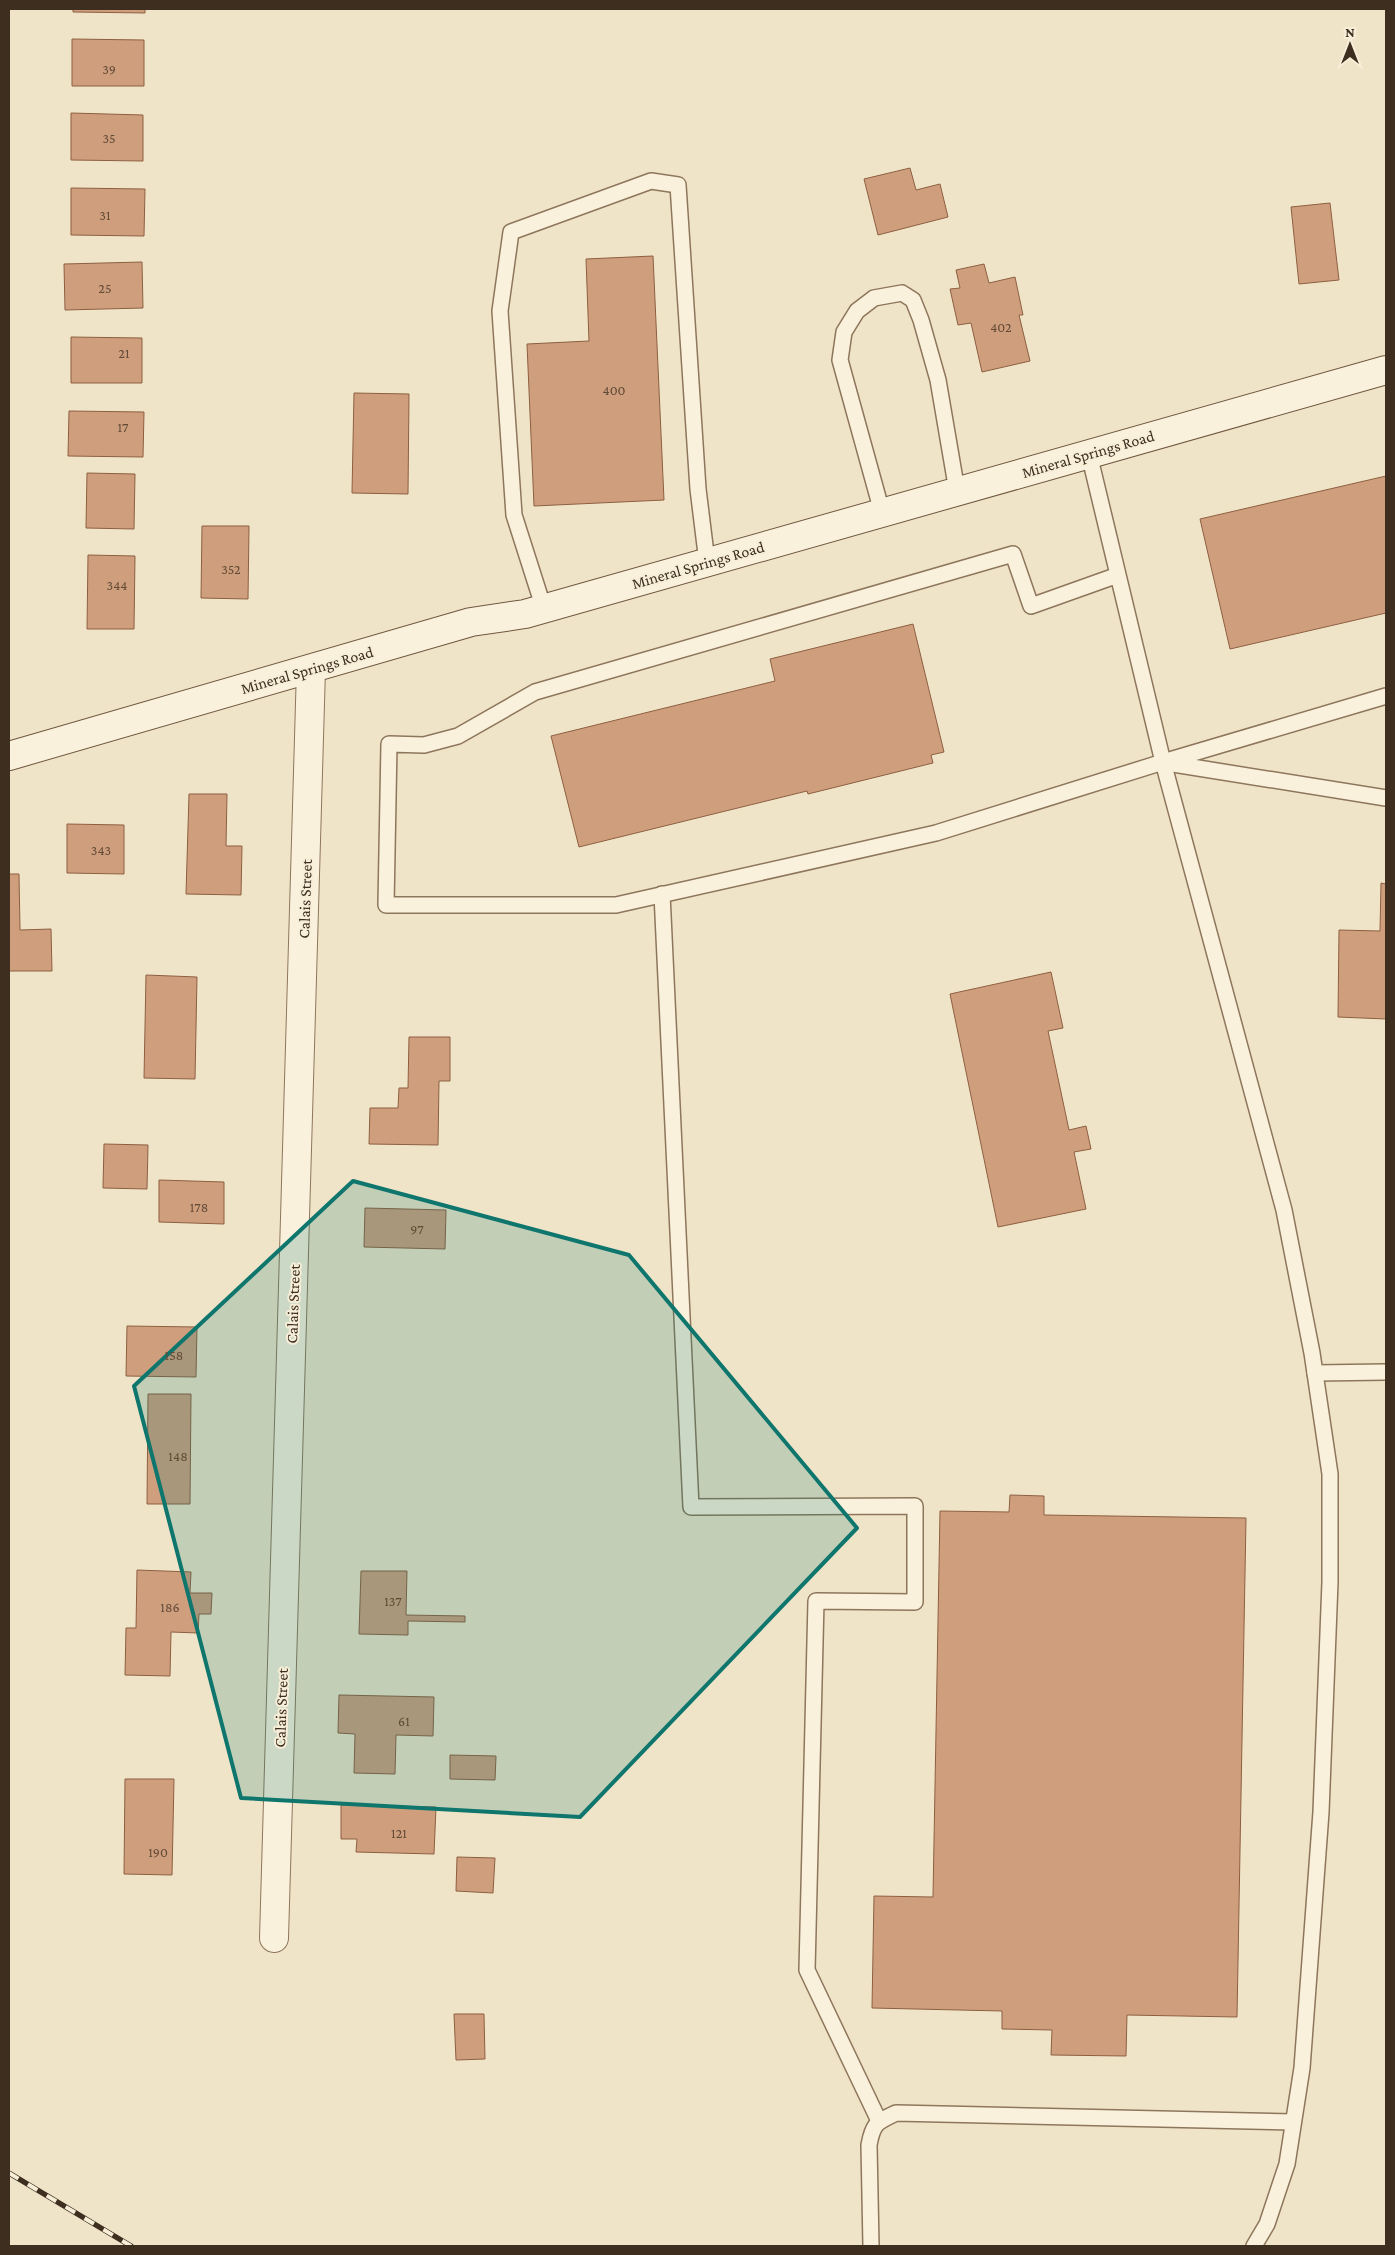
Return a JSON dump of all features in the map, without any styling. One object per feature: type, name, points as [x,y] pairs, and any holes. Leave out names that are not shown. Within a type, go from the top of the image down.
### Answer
[{"type":"street","name":"Mineral Springs Road","points":[[9,756],[471,622],[525,614],[544,609],[1386,370]]},
{"type":"street","name":"Calais Street","points":[[274,1938],[311,669]]},
{"type":"lane","points":[[544,609],[514,516],[500,311],[512,232],[651,181],[678,186],[698,489],[707,562]]},
{"type":"lane","points":[[882,512],[840,360],[844,332],[857,311],[874,298],[902,293],[913,300],[921,320],[938,380],[957,491]]},
{"type":"lane","points":[[1089,454],[1163,762],[1284,1210],[1315,1373],[1330,1474],[1330,1592],[1321,1812],[1302,2068],[1287,2164],[1267,2224],[1254,2246]]},
{"type":"lane","points":[[1118,575],[1031,606],[1013,554],[535,692],[458,736],[424,745],[388,744],[386,905],[616,905],[936,833],[1163,762],[1386,696]]},
{"type":"lane","points":[[1163,762],[1386,798]]},
{"type":"lane","points":[[662,894],[692,1507],[915,1506],[915,1602],[816,1601],[807,1970],[879,2121]]},
{"type":"lane","points":[[1315,1373],[1386,1372]]},
{"type":"lane","points":[[871,2246],[869,2145],[872,2129],[879,2121],[896,2113],[1293,2122]]},
{"type":"highlighted area","points":[[353,1181],[629,1255],[857,1528],[580,1817],[241,1798],[134,1386]]},
{"type":"building","points":[[73,9],[145,9],[145,13],[73,12]]},
{"type":"building","points":[[72,39],[144,40],[144,86],[72,86]]},
{"type":"building","points":[[71,113],[143,115],[143,161],[71,160]]},
{"type":"building","points":[[910,168],[916,190],[940,184],[948,217],[878,235],[864,179]]},
{"type":"building","points":[[71,188],[145,189],[144,236],[71,235]]},
{"type":"building","points":[[1330,203],[1339,280],[1299,284],[1291,207]]},
{"type":"building","points":[[653,256],[664,500],[534,506],[527,344],[589,341],[586,259]]},
{"type":"building","points":[[142,262],[143,308],[65,310],[64,264]]},
{"type":"building","points":[[984,264],[989,283],[1015,277],[1023,315],[1019,315],[1030,361],[982,372],[971,323],[958,325],[950,289],[960,288],[956,270]]},
{"type":"building","points":[[71,337],[142,338],[142,383],[71,383]]},
{"type":"building","points":[[354,393],[409,394],[408,494],[352,493]]},
{"type":"building","points":[[69,411],[144,412],[143,457],[68,456]]},
{"type":"building","points":[[87,473],[135,474],[134,529],[86,528]]},
{"type":"building","points":[[1386,476],[1386,613],[1230,649],[1200,519]]},
{"type":"building","points":[[202,526],[249,526],[248,599],[201,598]]},
{"type":"building","points":[[88,555],[135,556],[134,629],[87,629]]},
{"type":"building","points":[[913,624],[944,752],[931,755],[933,763],[808,794],[807,791],[579,847],[551,736],[775,681],[770,659]]},
{"type":"building","points":[[189,794],[227,794],[226,846],[242,846],[241,895],[186,894]]},
{"type":"building","points":[[67,824],[124,825],[124,874],[67,873]]},
{"type":"building","points":[[9,874],[19,874],[20,930],[51,929],[52,971],[9,971]]},
{"type":"building","points":[[1381,883],[1386,884],[1386,1019],[1338,1017],[1339,930],[1380,931]]},
{"type":"building","points":[[1051,972],[1063,1028],[1048,1031],[1069,1130],[1086,1126],[1091,1149],[1074,1152],[1086,1209],[998,1227],[950,994]]},
{"type":"building","points":[[146,975],[197,977],[195,1079],[144,1078]]},
{"type":"building","points":[[409,1037],[450,1037],[450,1081],[439,1081],[438,1145],[369,1144],[370,1108],[398,1108],[399,1088],[408,1088]]},
{"type":"building","points":[[104,1144],[148,1145],[147,1189],[103,1188]]},
{"type":"building","points":[[159,1180],[224,1182],[224,1224],[159,1222]]},
{"type":"building","points":[[365,1208],[446,1210],[445,1249],[364,1247]]},
{"type":"building","points":[[127,1326],[197,1327],[196,1377],[126,1376]]},
{"type":"building","points":[[148,1394],[191,1394],[190,1504],[147,1504]]},
{"type":"building","points":[[1010,1495],[1044,1496],[1044,1515],[1246,1518],[1237,2017],[1127,2015],[1126,2056],[1051,2055],[1052,2030],[1002,2029],[1002,2011],[872,2008],[874,1896],[933,1897],[940,1511],[1009,1512]]},
{"type":"building","points":[[137,1570],[191,1572],[190,1593],[212,1593],[211,1614],[199,1614],[198,1633],[171,1632],[170,1676],[125,1675],[126,1628],[136,1628]]},
{"type":"building","points":[[361,1571],[407,1571],[406,1615],[465,1616],[465,1622],[408,1621],[408,1635],[359,1634]]},
{"type":"building","points":[[339,1695],[434,1697],[433,1736],[396,1735],[395,1774],[354,1773],[355,1734],[338,1733]]},
{"type":"building","points":[[450,1755],[496,1756],[495,1780],[450,1779]]},
{"type":"building","points":[[125,1779],[174,1779],[172,1875],[124,1874]]},
{"type":"building","points":[[341,1805],[436,1807],[434,1854],[356,1852],[357,1839],[341,1839]]},
{"type":"building","points":[[457,1857],[495,1858],[493,1893],[456,1891]]},
{"type":"building","points":[[454,2014],[484,2014],[485,2059],[456,2060]]},
{"type":"railway","points":[[9,2173],[131,2246]]}]
